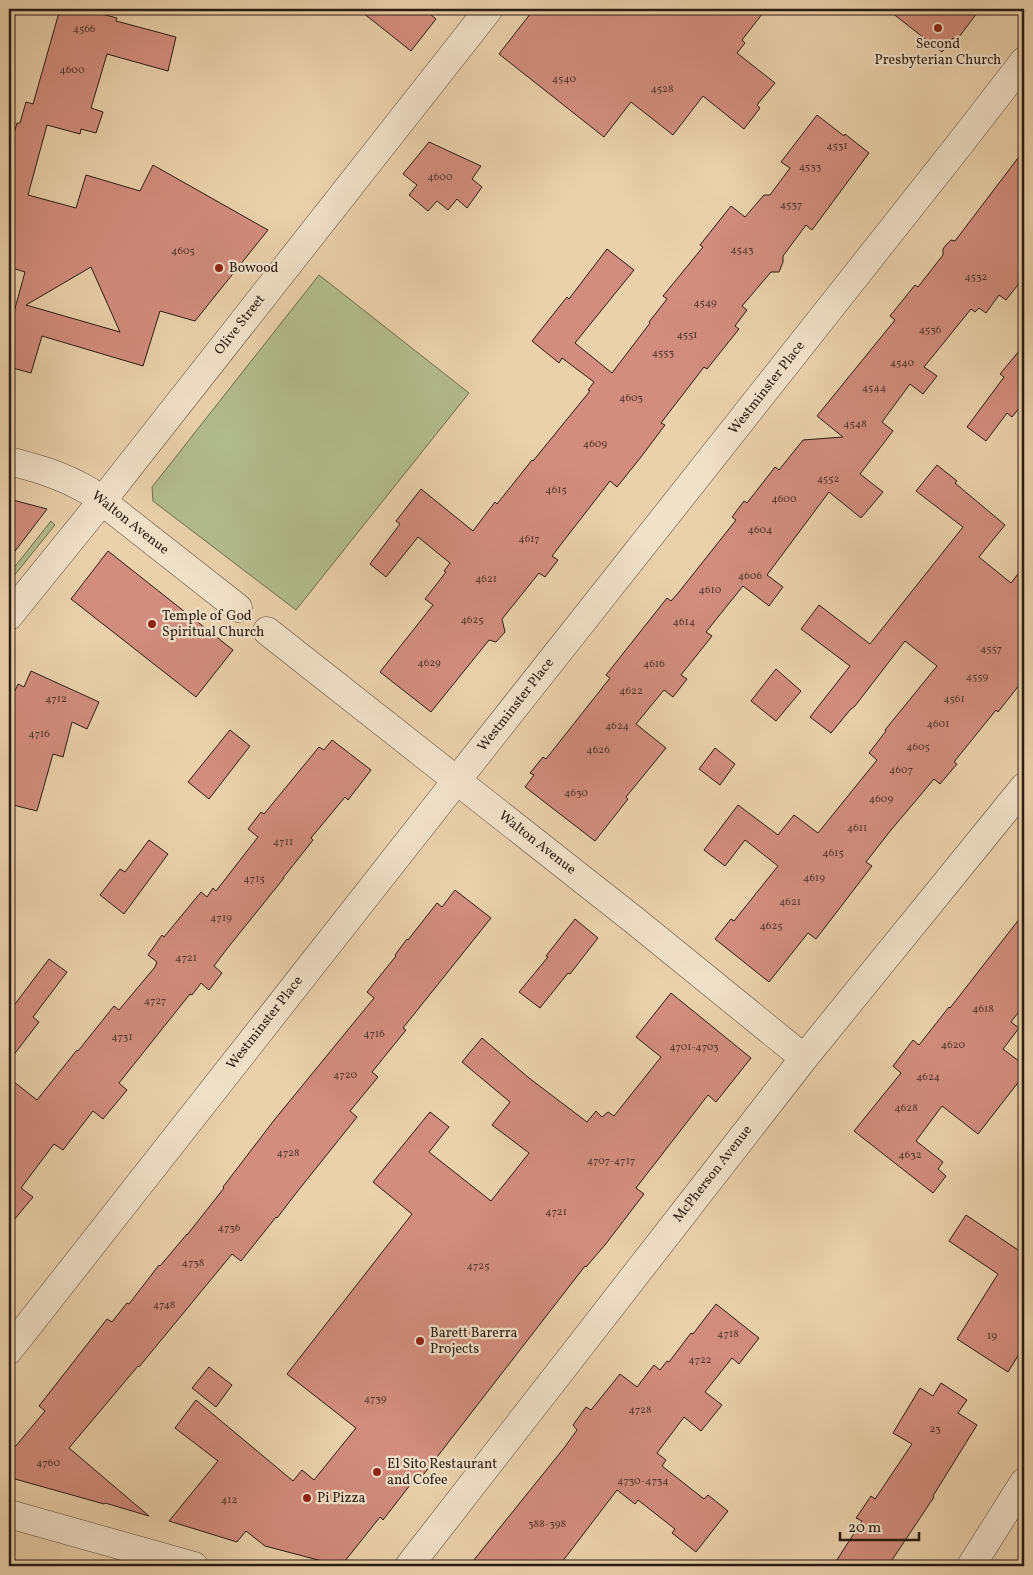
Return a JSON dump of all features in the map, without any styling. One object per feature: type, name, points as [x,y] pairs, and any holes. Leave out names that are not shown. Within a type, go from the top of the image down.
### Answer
[{"type":"street","name":"Olive Street","points":[[9,616],[102,501],[489,9]]},
{"type":"street","name":"Westminster Place","points":[[9,1350],[959,146],[1024,61]]},
{"type":"street","name":"Walton Avenue","points":[[9,461],[70,480],[102,501],[238,608]]},
{"type":"street","name":"Walton Avenue","points":[[267,631],[626,914],[804,1058]]},
{"type":"street","name":"McPherson Avenue","points":[[408,1566],[804,1058],[1024,787]]},
{"type":"street","points":[[971,1566],[1024,1482]]},
{"type":"street","points":[[9,1514],[194,1566]]},
{"type":"green space","points":[[319,275],[469,393],[296,610],[153,501],[152,487]]},
{"type":"green space","points":[[51,521],[55,525],[9,582],[9,574]]},
{"type":"building","points":[[60,9],[83,9],[117,18],[116,21],[176,37],[168,71],[107,54],[91,108],[103,112],[96,133],[81,129],[80,134],[47,125],[28,195],[76,208],[86,175],[140,191],[153,165],[268,230],[195,321],[160,311],[143,366],[42,336],[31,373],[9,367],[9,330],[25,272],[9,267],[9,151],[17,123],[20,123],[26,102],[33,104]],"holes":[[[91,267],[120,332],[26,305]]]},
{"type":"building","points":[[358,9],[424,9],[436,19],[411,51]]},
{"type":"building","points":[[534,9],[766,9],[742,40],[745,43],[737,53],[775,83],[757,105],[760,108],[744,129],[703,96],[673,135],[631,102],[604,137],[499,54]]},
{"type":"building","name":"Second Presbyterian Church","points":[[887,9],[980,9],[956,41],[953,38],[942,52]]},
{"type":"building","points":[[817,115],[869,153],[812,230],[806,225],[783,256],[779,272],[771,272],[742,306],[747,310],[735,326],[739,329],[707,369],[704,367],[674,406],[661,423],[665,425],[641,457],[617,487],[610,481],[552,556],[558,560],[545,577],[539,573],[502,619],[505,632],[496,642],[489,640],[431,712],[380,672],[433,605],[425,599],[446,572],[444,571],[450,563],[418,537],[386,577],[370,564],[400,524],[396,521],[421,489],[473,531],[495,502],[497,504],[590,391],[588,390],[594,382],[562,358],[559,363],[532,341],[567,297],[569,299],[607,249],[634,270],[575,343],[612,373],[667,299],[663,296],[703,247],[700,245],[731,206],[745,217],[764,195],[770,195],[790,168],[781,162]]},
{"type":"building","points":[[429,142],[481,166],[472,179],[482,187],[467,208],[457,199],[448,210],[437,201],[428,211],[409,195],[417,185],[403,174]]},
{"type":"building","points":[[1024,150],[1024,277],[1006,300],[999,295],[986,313],[979,308],[975,312],[971,309],[924,367],[937,376],[923,394],[910,384],[882,422],[893,431],[860,474],[883,492],[861,518],[829,492],[767,575],[783,587],[769,606],[743,586],[706,632],[712,636],[681,675],[687,679],[673,697],[664,690],[636,724],[666,748],[626,797],[628,799],[595,841],[525,787],[534,775],[530,773],[543,757],[546,759],[610,678],[606,675],[667,598],[671,601],[679,592],[736,520],[732,517],[744,501],[747,503],[775,467],[779,470],[803,440],[843,437],[817,416],[895,320],[890,316],[915,285],[918,287],[943,255],[943,249],[946,245],[951,240],[955,241]]},
{"type":"building","points":[[1024,345],[1024,402],[1012,417],[1007,413],[986,441],[967,427],[1004,377],[1000,374]]},
{"type":"building","points":[[937,465],[957,481],[955,483],[1005,525],[979,557],[1011,583],[1024,566],[1024,679],[954,762],[957,764],[940,784],[934,779],[891,830],[866,862],[872,866],[816,939],[808,933],[769,982],[715,939],[731,919],[734,921],[778,866],[745,840],[725,866],[704,850],[738,805],[778,835],[794,815],[818,833],[877,760],[869,753],[885,730],[937,666],[905,641],[855,706],[831,733],[810,717],[850,666],[801,629],[819,605],[870,644],[963,527],[916,491]]},
{"type":"building","points":[[9,499],[47,509],[9,559]]},
{"type":"building","name":"Temple of God Spiritual Church","points":[[108,551],[233,650],[196,697],[71,599]]},
{"type":"building","points":[[776,669],[801,691],[776,721],[751,701]]},
{"type":"building","points":[[31,671],[99,702],[87,729],[72,722],[63,757],[53,754],[37,811],[9,804],[9,704],[18,684],[24,687]]},
{"type":"building","points":[[230,730],[250,746],[209,799],[188,782]]},
{"type":"building","points":[[332,740],[371,770],[348,800],[345,797],[311,838],[313,840],[214,966],[222,973],[209,990],[201,983],[192,995],[190,994],[119,1083],[127,1090],[103,1119],[93,1111],[63,1150],[54,1144],[21,1188],[33,1197],[9,1226],[9,1078],[37,1100],[114,1006],[119,1010],[155,967],[157,962],[148,955],[162,935],[164,937],[201,892],[207,897],[213,888],[216,891],[258,837],[248,829],[261,812],[264,814],[319,747],[324,750]]},
{"type":"building","points":[[715,748],[735,764],[720,785],[699,769]]},
{"type":"building","points":[[149,840],[168,854],[124,914],[100,895],[120,869],[125,872]]},
{"type":"building","points":[[455,890],[491,918],[403,1028],[406,1030],[372,1072],[378,1077],[350,1111],[357,1117],[241,1261],[232,1254],[69,1448],[149,1516],[15,1479],[9,1474],[9,1454],[45,1411],[39,1406],[107,1319],[112,1322],[127,1303],[129,1304],[159,1265],[187,1235],[275,1119],[374,998],[367,992],[407,939],[437,903],[442,907]]},
{"type":"building","points":[[1024,913],[1024,1005],[1011,1022],[1019,1028],[1003,1049],[1024,1065],[1024,1075],[978,1134],[942,1106],[916,1141],[943,1162],[938,1169],[946,1176],[933,1193],[854,1131],[901,1073],[893,1066],[913,1040],[919,1045]]},
{"type":"building","points":[[575,919],[598,938],[540,1008],[519,992],[548,957],[546,956]]},
{"type":"building","points":[[49,959],[67,972],[33,1017],[39,1022],[9,1061],[9,1012]]},
{"type":"building","points":[[671,993],[751,1058],[716,1102],[708,1095],[636,1188],[644,1194],[605,1245],[585,1266],[420,1479],[417,1476],[383,1520],[380,1517],[341,1566],[265,1546],[246,1531],[237,1542],[169,1521],[218,1461],[175,1428],[196,1400],[293,1481],[302,1470],[314,1480],[356,1428],[287,1374],[412,1214],[373,1182],[430,1112],[449,1127],[429,1152],[491,1201],[529,1153],[492,1125],[510,1102],[462,1062],[482,1038],[529,1078],[587,1122],[596,1111],[602,1117],[608,1112],[614,1116],[661,1057],[636,1037]]},
{"type":"building","points":[[966,1215],[1024,1254],[1024,1346],[1008,1372],[957,1339],[998,1274],[949,1241]]},
{"type":"building","points":[[716,1304],[759,1338],[739,1364],[732,1358],[705,1392],[722,1405],[701,1431],[684,1417],[657,1453],[666,1460],[662,1466],[704,1499],[708,1495],[728,1511],[696,1552],[672,1533],[675,1529],[638,1500],[635,1504],[617,1490],[559,1566],[469,1566],[564,1448],[577,1430],[573,1425],[586,1407],[591,1410],[620,1374],[637,1387],[654,1365],[660,1370],[667,1361],[669,1362],[691,1333],[693,1334]]},
{"type":"building","points":[[209,1367],[232,1385],[216,1407],[192,1388]]},
{"type":"building","points":[[941,1383],[967,1400],[958,1413],[977,1425],[934,1497],[888,1566],[833,1566],[862,1521],[856,1518],[871,1496],[875,1499],[912,1444],[893,1433],[920,1388],[933,1396]]},
{"type":"place","name":"Second Presbyterian Church","points":[[938,28]]},
{"type":"place","name":"Bowood","points":[[219,268]]},
{"type":"place","name":"Temple of God Spiritual Church","points":[[152,624]]},
{"type":"place","name":"Barett Barerra Projects","points":[[420,1341]]},
{"type":"place","name":"El Sito Restaurant and Cofee","points":[[377,1472]]},
{"type":"place","name":"Pi Pizza","points":[[307,1498]]}]
